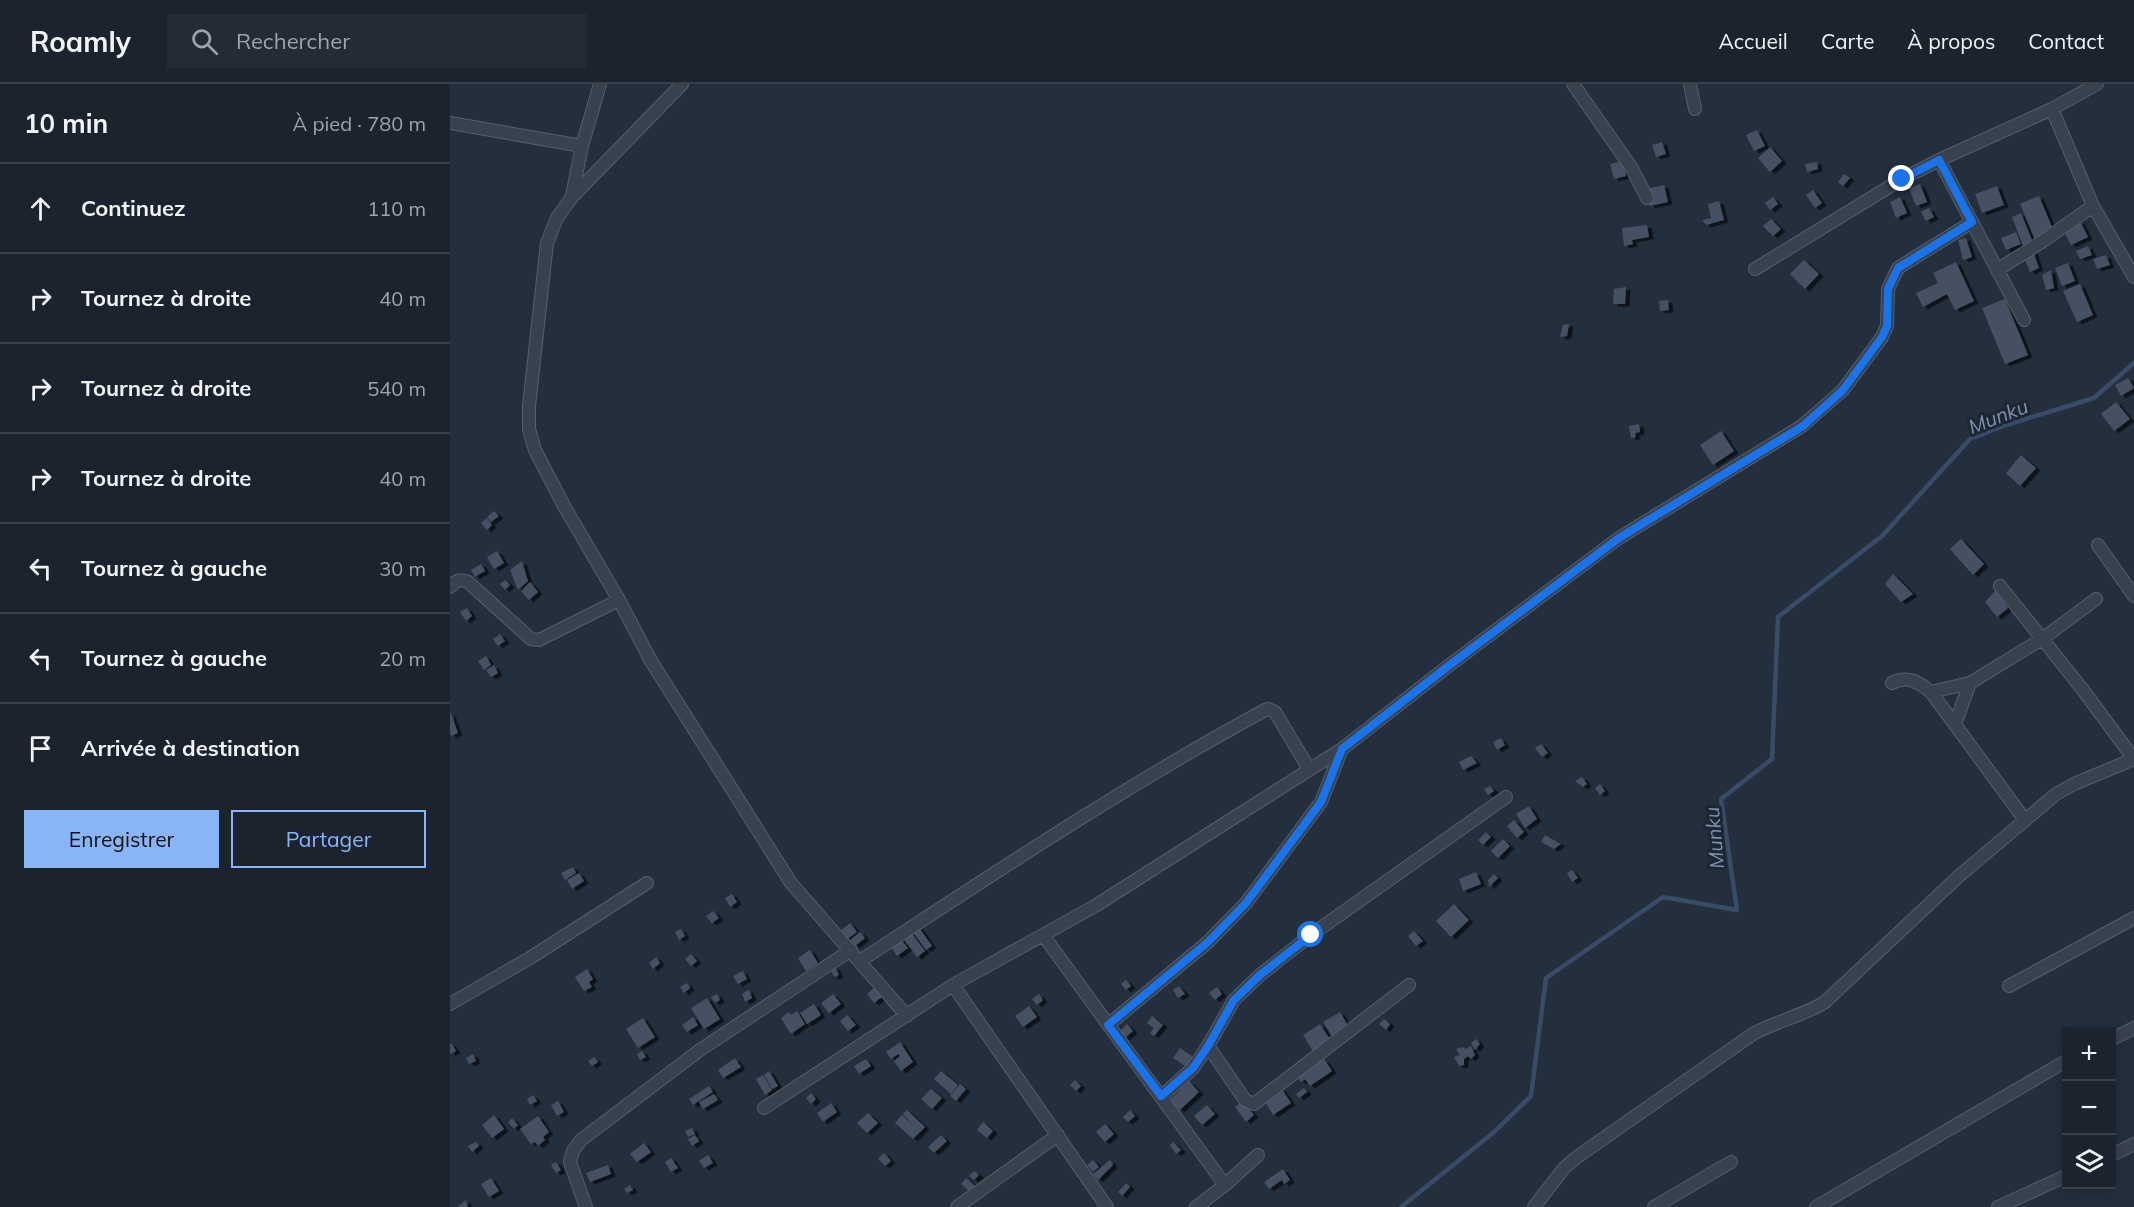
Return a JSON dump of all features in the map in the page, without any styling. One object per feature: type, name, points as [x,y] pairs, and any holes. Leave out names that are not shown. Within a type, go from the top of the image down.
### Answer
[{"type":"street","points":[[572,197],[582,146],[600,84]]},
{"type":"street","points":[[682,84],[572,197],[557,218],[547,243],[529,406],[529,429],[535,450],[564,506],[619,600],[651,661],[791,883],[908,1016]]},
{"type":"street","points":[[1574,84],[1631,166],[1647,198]]},
{"type":"street","points":[[1690,84],[1695,109]]},
{"type":"street","points":[[1755,269],[1902,179],[2052,108],[2097,84]]},
{"type":"street","points":[[2052,108],[2093,206],[2134,277]]},
{"type":"street","points":[[450,123],[582,146]]},
{"type":"street","points":[[1939,160],[2024,320]]},
{"type":"street","points":[[1997,270],[2093,206]]},
{"type":"street","points":[[764,1108],[954,985],[1095,906],[1342,749],[1619,538],[1803,426],[1843,390],[1882,337],[1887,326],[1888,289],[1898,268],[1972,222]]},
{"type":"street","points":[[2098,545],[2134,596]]},
{"type":"street","points":[[450,587],[456,581],[468,582],[531,639],[539,640],[619,600]]},
{"type":"street","points":[[1534,1207],[1564,1168],[1577,1157],[1753,1034],[1812,1010],[1825,1002],[1959,876],[2056,794],[2134,759],[2084,690],[2000,586]]},
{"type":"street","points":[[1931,692],[1970,683],[2042,639],[2096,599]]},
{"type":"street","points":[[1892,683],[1898,680],[1914,681],[1931,692],[2025,820]]},
{"type":"street","points":[[1955,724],[1970,683]]},
{"type":"street","points":[[860,961],[1104,802],[1264,710],[1275,712],[1309,769]]},
{"type":"street","points":[[1108,1025],[1208,942],[1246,903],[1321,802],[1342,749]]},
{"type":"street","points":[[1161,1096],[1193,1068],[1234,1000],[1260,975],[1311,935],[1506,797]]},
{"type":"street","points":[[450,1004],[530,958],[647,883]]},
{"type":"street","points":[[2009,986],[2134,918]]},
{"type":"street","points":[[1043,935],[1225,1185]]},
{"type":"street","points":[[586,1207],[570,1162],[573,1151],[581,1140],[700,1050],[851,950]]},
{"type":"street","points":[[954,985],[1107,1207]]},
{"type":"street","points":[[1208,1046],[1245,1100],[1254,1104],[1409,985]]},
{"type":"street","points":[[2116,1037],[2134,1028]]},
{"type":"street","points":[[1816,1207],[2062,1064]]},
{"type":"street","points":[[957,1207],[1058,1135]]},
{"type":"street","points":[[2116,1153],[2134,1144]]},
{"type":"street","points":[[1196,1207],[1258,1155]]},
{"type":"street","points":[[1654,1207],[1731,1162]]},
{"type":"street","points":[[1998,1207],[2062,1178]]},
{"type":"building","points":[[1757,130],[1765,146],[1754,151],[1746,135]]},
{"type":"building","points":[[1662,142],[1666,154],[1656,157],[1652,145]]},
{"type":"building","points":[[1770,147],[1782,161],[1770,172],[1758,158]]},
{"type":"building","points":[[1623,161],[1626,176],[1614,179],[1610,164]]},
{"type":"building","points":[[1817,162],[1818,169],[1807,172],[1805,164]]},
{"type":"building","points":[[1844,174],[1850,178],[1843,186],[1838,182]]},
{"type":"building","points":[[1920,184],[1927,202],[1916,206],[1909,188]]},
{"type":"building","points":[[1664,185],[1668,202],[1650,206],[1646,189]]},
{"type":"building","points":[[1997,186],[2004,205],[1982,213],[1975,194]]},
{"type":"building","points":[[1813,190],[1822,203],[1815,208],[1806,195]]},
{"type":"building","points":[[2039,196],[2054,232],[2035,240],[2020,204]]},
{"type":"building","points":[[1773,197],[1778,204],[1770,210],[1765,203]]},
{"type":"building","points":[[1900,197],[1907,213],[1896,218],[1890,202]]},
{"type":"building","points":[[1719,201],[1724,220],[1706,225],[1702,220],[1711,218],[1708,204]]},
{"type":"building","points":[[1929,208],[1934,217],[1926,221],[1921,212]]},
{"type":"building","points":[[2021,213],[2034,245],[2024,249],[2012,217]]},
{"type":"building","points":[[1771,219],[1781,229],[1773,236],[1763,226]]},
{"type":"building","points":[[2080,221],[2088,237],[2071,245],[2063,230]]},
{"type":"building","points":[[1647,225],[1649,237],[1632,240],[1633,244],[1624,246],[1622,228]]},
{"type":"building","points":[[2016,232],[2021,244],[2006,250],[2001,238]]},
{"type":"building","points":[[1966,238],[1972,257],[1963,260],[1958,240]]},
{"type":"building","points":[[2088,246],[2092,255],[2080,259],[2076,251]]},
{"type":"building","points":[[2033,251],[2039,268],[2030,272],[2023,255]]},
{"type":"building","points":[[2106,255],[2110,265],[2097,269],[2093,259]]},
{"type":"building","points":[[1804,260],[1819,274],[1805,289],[1790,274]]},
{"type":"building","points":[[1956,262],[1974,301],[1955,310],[1947,294],[1923,307],[1916,293],[1938,283],[1933,273]]},
{"type":"building","points":[[2068,263],[2075,281],[2062,286],[2055,268]]},
{"type":"building","points":[[2051,270],[2054,288],[2046,290],[2042,275]]},
{"type":"building","points":[[2080,284],[2093,315],[2077,322],[2063,291]]},
{"type":"building","points":[[1626,287],[1625,304],[1613,304],[1614,289]]},
{"type":"building","points":[[2005,299],[2028,355],[2005,364],[1982,308]]},
{"type":"building","points":[[1668,300],[1669,310],[1660,311],[1659,301]]},
{"type":"building","points":[[1569,324],[1567,336],[1560,337],[1563,325]]},
{"type":"building","points":[[2128,378],[2134,388],[2121,396],[2115,385]]},
{"type":"building","points":[[2116,402],[2130,419],[2114,431],[2101,414]]},
{"type":"building","points":[[1639,424],[1640,432],[1635,433],[1636,437],[1631,438],[1629,426]]},
{"type":"building","points":[[1721,431],[1734,451],[1713,465],[1700,445]]},
{"type":"building","points":[[2021,455],[2036,468],[2020,486],[2006,473]]},
{"type":"building","points":[[494,511],[499,516],[491,522],[487,517]]},
{"type":"building","points":[[487,518],[492,525],[487,530],[481,523]]},
{"type":"building","points":[[1961,539],[1984,564],[1973,575],[1950,549]]},
{"type":"building","points":[[497,551],[504,563],[494,569],[487,557]]},
{"type":"building","points":[[522,561],[528,581],[518,590],[510,570]]},
{"type":"building","points":[[481,564],[485,571],[475,577],[471,570]]},
{"type":"building","points":[[1893,574],[1913,594],[1901,602],[1885,584]]},
{"type":"building","points":[[505,580],[510,585],[505,590],[500,584]]},
{"type":"building","points":[[530,582],[538,592],[529,600],[521,591]]},
{"type":"building","points":[[1996,590],[2008,608],[1997,617],[1985,602]]},
{"type":"building","points":[[467,608],[472,616],[466,621],[460,612]]},
{"type":"building","points":[[500,634],[505,641],[498,646],[493,639]]},
{"type":"building","points":[[486,656],[491,665],[484,670],[478,661]]},
{"type":"building","points":[[494,665],[498,673],[491,677],[486,670]]},
{"type":"building","points":[[450,711],[458,733],[451,736],[450,732]]},
{"type":"building","points":[[1501,738],[1505,745],[1497,750],[1493,742]]},
{"type":"building","points":[[1541,744],[1548,753],[1542,757],[1535,748]]},
{"type":"building","points":[[1471,756],[1477,763],[1463,770],[1459,762]]},
{"type":"building","points":[[1582,777],[1587,784],[1583,787],[1575,781]]},
{"type":"building","points":[[1600,784],[1605,791],[1600,795],[1595,788]]},
{"type":"building","points":[[1490,786],[1494,791],[1488,795],[1484,789]]},
{"type":"building","points":[[1529,806],[1537,819],[1525,828],[1516,814]]},
{"type":"building","points":[[1514,820],[1524,832],[1517,838],[1507,826]]},
{"type":"building","points":[[1486,832],[1491,837],[1483,845],[1478,840]]},
{"type":"building","points":[[1545,835],[1561,844],[1554,849],[1541,842]]},
{"type":"building","points":[[1503,839],[1510,846],[1498,858],[1491,851]]},
{"type":"building","points":[[573,867],[576,873],[565,880],[561,873]]},
{"type":"building","points":[[1572,870],[1578,878],[1572,882],[1567,873]]},
{"type":"building","points":[[1476,872],[1481,884],[1463,891],[1459,879]]},
{"type":"building","points":[[579,873],[584,881],[572,889],[567,880]]},
{"type":"building","points":[[1494,874],[1498,878],[1489,887],[1488,880]]},
{"type":"building","points":[[732,894],[737,902],[730,907],[725,898]]},
{"type":"building","points":[[1454,904],[1469,920],[1451,937],[1436,921]]},
{"type":"building","points":[[713,911],[719,918],[712,923],[706,916]]},
{"type":"building","points":[[850,923],[857,932],[845,941],[838,933]]},
{"type":"building","points":[[918,926],[932,946],[926,950],[912,931]]},
{"type":"building","points":[[681,929],[685,936],[679,940],[675,932]]},
{"type":"building","points":[[910,931],[925,951],[917,957],[902,937]]},
{"type":"building","points":[[1414,931],[1423,941],[1416,946],[1408,936]]},
{"type":"building","points":[[860,932],[865,938],[855,946],[850,940]]},
{"type":"building","points":[[899,937],[908,948],[897,956],[889,945]]},
{"type":"building","points":[[810,950],[818,963],[806,971],[798,958]]},
{"type":"building","points":[[691,954],[697,961],[691,966],[685,959]]},
{"type":"building","points":[[656,957],[660,963],[653,969],[649,963]]},
{"type":"building","points":[[835,967],[839,975],[834,977],[830,968]]},
{"type":"building","points":[[587,969],[593,979],[589,982],[592,987],[584,991],[575,977]]},
{"type":"building","points":[[743,971],[747,979],[738,984],[733,976]]},
{"type":"building","points":[[1126,980],[1131,986],[1126,990],[1121,984]]},
{"type":"building","points":[[687,983],[690,988],[684,993],[680,987]]},
{"type":"building","points":[[878,984],[886,994],[874,1003],[867,994]]},
{"type":"building","points":[[1179,986],[1185,994],[1178,998],[1173,990]]},
{"type":"building","points":[[1217,987],[1222,994],[1215,1000],[1209,993]]},
{"type":"building","points":[[749,990],[752,998],[745,1002],[742,994]]},
{"type":"building","points":[[717,994],[720,1000],[715,1003],[711,997]]},
{"type":"building","points":[[833,994],[841,1004],[829,1013],[821,1003]]},
{"type":"building","points":[[1039,994],[1043,1000],[1037,1005],[1032,999]]},
{"type":"building","points":[[707,998],[720,1019],[704,1029],[691,1008]]},
{"type":"building","points":[[814,1004],[821,1015],[807,1024],[800,1013]]},
{"type":"building","points":[[1029,1006],[1037,1017],[1023,1027],[1015,1016]]},
{"type":"building","points":[[797,1011],[805,1024],[791,1034],[781,1018],[789,1012],[791,1015]]},
{"type":"building","points":[[1340,1012],[1350,1029],[1334,1039],[1323,1022]]},
{"type":"building","points":[[847,1015],[856,1025],[848,1031],[840,1021]]},
{"type":"building","points":[[1152,1016],[1163,1025],[1154,1036],[1150,1033],[1154,1028],[1147,1023]]},
{"type":"building","points":[[693,1017],[698,1025],[687,1032],[682,1025]]},
{"type":"building","points":[[643,1018],[655,1037],[638,1048],[626,1029]]},
{"type":"building","points":[[1384,1019],[1390,1024],[1386,1030],[1379,1024]]},
{"type":"building","points":[[1127,1024],[1133,1031],[1125,1038],[1120,1031]]},
{"type":"building","points":[[1320,1024],[1331,1041],[1314,1053],[1303,1035]]},
{"type":"building","points":[[1476,1039],[1480,1044],[1475,1050],[1471,1043]]},
{"type":"building","points":[[900,1042],[913,1062],[901,1071],[894,1061],[900,1056],[898,1054],[891,1059],[886,1052]]},
{"type":"building","points":[[450,1044],[456,1051],[450,1054]]},
{"type":"building","points":[[1471,1046],[1475,1055],[1471,1059],[1468,1056],[1464,1059],[1464,1065],[1459,1066],[1454,1057],[1460,1055],[1456,1049],[1463,1047],[1466,1049]]},
{"type":"building","points":[[1180,1048],[1195,1058],[1188,1068],[1173,1058]]},
{"type":"building","points":[[642,1051],[646,1057],[640,1060],[637,1054]]},
{"type":"building","points":[[473,1054],[476,1061],[469,1064],[466,1058]]},
{"type":"building","points":[[594,1057],[598,1062],[592,1066],[588,1061]]},
{"type":"building","points":[[735,1058],[741,1067],[723,1078],[718,1070]]},
{"type":"building","points":[[866,1059],[871,1066],[859,1074],[854,1066]]},
{"type":"building","points":[[1324,1059],[1332,1071],[1310,1086],[1305,1079],[1301,1082],[1297,1076]]},
{"type":"building","points":[[769,1071],[778,1086],[772,1089],[764,1075]]},
{"type":"building","points":[[941,1071],[958,1085],[951,1094],[934,1079]]},
{"type":"building","points":[[763,1075],[772,1090],[765,1095],[756,1079]]},
{"type":"building","points":[[1075,1080],[1081,1086],[1076,1091],[1070,1085]]},
{"type":"building","points":[[1189,1081],[1199,1092],[1180,1110],[1170,1100]]},
{"type":"building","points":[[960,1084],[966,1089],[956,1101],[950,1096]]},
{"type":"building","points":[[709,1086],[713,1092],[693,1105],[689,1099]]},
{"type":"building","points":[[1281,1088],[1291,1103],[1273,1115],[1264,1100]]},
{"type":"building","points":[[1304,1088],[1307,1092],[1299,1098],[1296,1094]]},
{"type":"building","points":[[931,1089],[942,1098],[932,1109],[921,1099]]},
{"type":"building","points":[[811,1093],[816,1099],[811,1104],[806,1098]]},
{"type":"building","points":[[714,1094],[718,1100],[703,1109],[699,1102]]},
{"type":"building","points":[[533,1095],[537,1101],[530,1105],[527,1099]]},
{"type":"building","points":[[558,1101],[564,1112],[557,1116],[551,1105]]},
{"type":"building","points":[[1243,1101],[1254,1115],[1246,1122],[1235,1107]]},
{"type":"building","points":[[831,1103],[837,1112],[823,1122],[817,1113]]},
{"type":"building","points":[[1207,1105],[1215,1114],[1202,1125],[1194,1116]]},
{"type":"building","points":[[907,1110],[925,1127],[913,1139],[895,1123],[902,1115],[913,1125],[903,1114]]},
{"type":"building","points":[[1130,1110],[1135,1116],[1128,1122],[1123,1117]]},
{"type":"building","points":[[868,1113],[878,1123],[867,1133],[857,1123]]},
{"type":"building","points":[[494,1115],[504,1129],[492,1138],[482,1125]]},
{"type":"building","points":[[538,1116],[549,1132],[538,1146],[535,1142],[531,1144],[520,1129]]},
{"type":"building","points":[[512,1118],[518,1125],[514,1129],[508,1122]]},
{"type":"building","points":[[983,1122],[993,1131],[987,1138],[977,1130]]},
{"type":"building","points":[[1105,1124],[1114,1134],[1105,1142],[1096,1132]]},
{"type":"building","points":[[692,1128],[695,1134],[688,1137],[685,1131]]},
{"type":"building","points":[[695,1135],[699,1141],[692,1146],[688,1139]]},
{"type":"building","points":[[941,1135],[947,1141],[934,1153],[928,1147]]},
{"type":"building","points":[[476,1142],[479,1146],[472,1152],[468,1146]]},
{"type":"building","points":[[1173,1142],[1181,1150],[1176,1154],[1170,1145]]},
{"type":"building","points":[[644,1143],[651,1152],[637,1162],[630,1154]]},
{"type":"building","points":[[884,1153],[891,1161],[885,1166],[878,1159]]},
{"type":"building","points":[[708,1155],[713,1163],[704,1168],[699,1161]]},
{"type":"building","points":[[671,1158],[678,1168],[671,1172],[665,1162]]},
{"type":"building","points":[[1093,1160],[1099,1167],[1093,1172],[1087,1165]]},
{"type":"building","points":[[1110,1160],[1113,1165],[1098,1180],[1093,1174]]},
{"type":"building","points":[[556,1162],[561,1170],[556,1173],[551,1165]]},
{"type":"building","points":[[608,1165],[611,1174],[590,1182],[586,1173]]},
{"type":"building","points":[[1283,1169],[1290,1180],[1284,1184],[1282,1180],[1269,1189],[1264,1182]]},
{"type":"building","points":[[974,1171],[979,1175],[974,1180],[969,1176]]},
{"type":"building","points":[[491,1178],[499,1191],[489,1197],[481,1184]]},
{"type":"building","points":[[966,1178],[975,1186],[970,1192],[961,1184]]},
{"type":"building","points":[[1126,1183],[1130,1187],[1122,1196],[1118,1192]]},
{"type":"building","points":[[630,1185],[633,1190],[627,1193],[624,1189]]},
{"type":"building","points":[[466,1200],[468,1207],[457,1207]]},
{"type":"waterway","name":"Munku","points":[[1401,1207],[1493,1133],[1531,1096],[1546,978],[1663,897],[1737,910],[1721,799],[1772,759],[1778,617],[1882,536],[1970,439],[2006,425],[2094,398],[2134,363]]},
{"type":"route","points":[[1311,935],[1260,975],[1234,1000],[1193,1068],[1161,1096],[1108,1025],[1225,927],[1246,903],[1321,802],[1342,749],[1619,538],[1803,426],[1843,390],[1876,348],[1887,326],[1888,289],[1898,268],[1972,222],[1939,160],[1902,179]]}]
